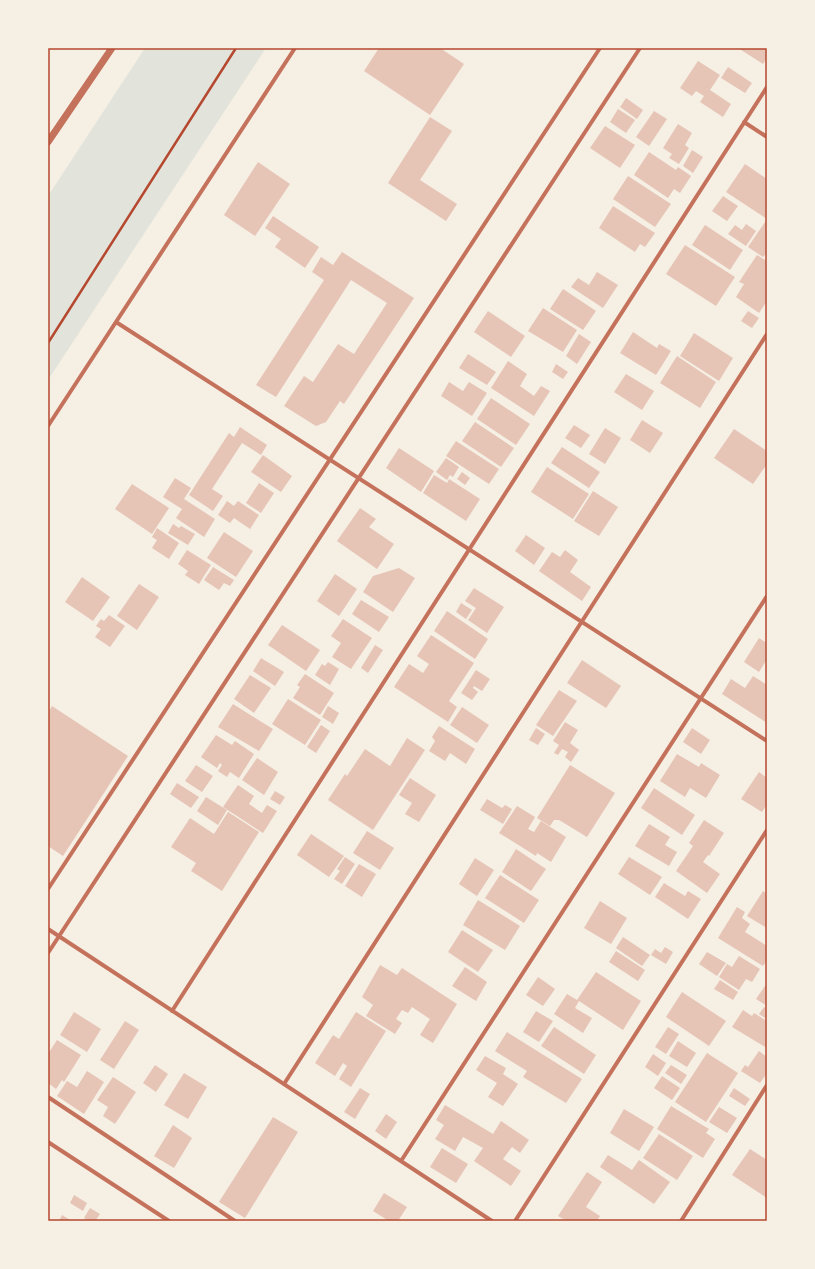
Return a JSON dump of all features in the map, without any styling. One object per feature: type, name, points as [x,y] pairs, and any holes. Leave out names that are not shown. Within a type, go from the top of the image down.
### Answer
[{"type":"street","points":[[48,142],[112,48]]},
{"type":"street","points":[[48,426],[295,48]]},
{"type":"street","points":[[48,889],[600,48]]},
{"type":"street","points":[[48,953],[640,48]]},
{"type":"street","points":[[172,1011],[767,87]]},
{"type":"street","points":[[744,122],[767,137]]},
{"type":"street","points":[[116,322],[767,741]]},
{"type":"street","points":[[284,1084],[767,334]]},
{"type":"street","points":[[401,1161],[767,596]]},
{"type":"street","points":[[515,1221],[767,830]]},
{"type":"street","points":[[48,929],[492,1221]]},
{"type":"street","points":[[681,1221],[767,1085]]},
{"type":"street","points":[[48,1097],[235,1221]]},
{"type":"street","points":[[48,1142],[169,1221]]},
{"type":"path","points":[[48,343],[236,48]]},
{"type":"shaded area","points":[[145,48],[266,48],[48,380],[48,196]]},
{"type":"building","points":[[379,48],[440,48],[464,64],[430,115],[364,71]]},
{"type":"building","points":[[738,48],[767,48],[767,58],[763,64]]},
{"type":"building","points":[[698,61],[720,75],[710,90],[731,104],[723,117],[700,102],[704,96],[696,91],[692,96],[680,88]]},
{"type":"building","points":[[728,67],[752,83],[745,93],[721,78]]},
{"type":"building","points":[[626,98],[643,110],[637,119],[620,107]]},
{"type":"building","points":[[618,109],[635,120],[626,133],[610,122]]},
{"type":"building","points":[[654,111],[667,119],[649,146],[636,137]]},
{"type":"building","points":[[430,117],[452,131],[420,180],[457,204],[446,221],[388,183]]},
{"type":"building","points":[[678,124],[692,133],[685,145],[689,148],[679,164],[669,158],[672,154],[663,148]]},
{"type":"building","points":[[605,126],[635,145],[620,168],[590,148]]},
{"type":"building","points":[[692,150],[703,157],[693,173],[683,166]]},
{"type":"building","points":[[649,152],[676,170],[678,167],[691,176],[680,193],[674,189],[668,198],[634,175]]},
{"type":"building","points":[[258,162],[290,184],[255,236],[224,215]]},
{"type":"building","points":[[745,164],[767,179],[767,219],[726,192]]},
{"type":"building","points":[[628,176],[671,204],[655,227],[613,199]]},
{"type":"building","points":[[723,196],[738,206],[727,221],[712,211]]},
{"type":"building","points":[[613,206],[655,233],[645,247],[640,244],[635,252],[599,228]]},
{"type":"building","points":[[273,216],[319,247],[305,268],[275,247],[281,239],[265,228]]},
{"type":"building","points":[[765,222],[767,223],[767,253],[763,257],[748,247]]},
{"type":"building","points":[[746,224],[756,231],[746,246],[728,234],[735,225],[742,230]]},
{"type":"building","points":[[705,225],[743,250],[730,270],[692,245]]},
{"type":"building","points":[[685,245],[735,277],[716,306],[666,274]]},
{"type":"building","points":[[342,252],[414,298],[344,404],[340,401],[326,422],[316,426],[284,406],[304,376],[313,382],[338,344],[354,354],[387,303],[351,280],[276,397],[256,385],[324,280],[312,272],[321,257],[333,265]]},
{"type":"building","points":[[757,255],[767,261],[767,301],[759,313],[736,297],[744,284],[739,282]]},
{"type":"building","points":[[597,272],[618,285],[603,308],[571,287],[578,278],[589,285]]},
{"type":"building","points":[[563,289],[596,311],[583,330],[550,309]]},
{"type":"building","points":[[543,308],[577,330],[563,352],[528,331]]},
{"type":"building","points":[[488,311],[525,336],[511,357],[474,332]]},
{"type":"building","points":[[748,311],[759,318],[752,328],[741,321]]},
{"type":"building","points":[[633,332],[657,348],[659,344],[671,351],[656,375],[620,353]]},
{"type":"building","points":[[694,333],[733,358],[719,381],[680,356]]},
{"type":"building","points":[[579,334],[591,342],[577,364],[566,356]]},
{"type":"building","points":[[468,354],[496,372],[487,385],[459,368]]},
{"type":"building","points":[[677,356],[716,382],[700,408],[660,383]]},
{"type":"building","points":[[508,361],[527,374],[520,386],[534,396],[541,386],[550,391],[534,416],[491,388]]},
{"type":"building","points":[[556,364],[568,372],[563,379],[552,372]]},
{"type":"building","points":[[626,374],[654,391],[642,410],[614,392]]},
{"type":"building","points":[[449,382],[463,391],[469,382],[487,393],[472,416],[441,396]]},
{"type":"building","points":[[491,398],[530,424],[516,445],[477,419]]},
{"type":"building","points":[[642,420],[663,433],[650,453],[630,440]]},
{"type":"building","points":[[475,422],[514,448],[501,467],[462,441]]},
{"type":"building","points":[[574,425],[590,435],[581,448],[565,438]]},
{"type":"building","points":[[240,427],[267,445],[261,455],[242,443],[212,489],[223,496],[213,511],[189,495],[229,433],[234,437]]},
{"type":"building","points":[[605,428],[621,438],[605,464],[589,454]]},
{"type":"building","points":[[734,429],[767,451],[767,464],[753,484],[714,458]]},
{"type":"building","points":[[456,441],[499,469],[489,484],[446,456]]},
{"type":"building","points":[[562,447],[600,472],[589,488],[551,463]]},
{"type":"building","points":[[399,448],[434,471],[421,492],[386,468]]},
{"type":"building","points":[[263,455],[292,476],[281,492],[251,472]]},
{"type":"building","points":[[446,458],[459,467],[453,477],[450,475],[447,480],[436,472]]},
{"type":"building","points":[[547,467],[589,494],[573,519],[531,492]]},
{"type":"building","points":[[462,472],[470,478],[465,485],[457,479]]},
{"type":"building","points":[[434,475],[447,483],[449,479],[480,499],[466,521],[423,493]]},
{"type":"building","points":[[175,478],[191,488],[184,499],[215,519],[204,537],[176,518],[182,509],[163,497]]},
{"type":"building","points":[[259,483],[274,493],[261,513],[246,503]]},
{"type":"building","points":[[132,484],[169,508],[152,534],[115,509]]},
{"type":"building","points":[[593,491],[618,507],[599,536],[574,521]]},
{"type":"building","points":[[227,501],[234,506],[238,501],[259,515],[250,529],[234,518],[230,523],[218,515]]},
{"type":"building","points":[[360,508],[376,519],[369,527],[394,544],[377,569],[337,541]]},
{"type":"building","points":[[173,524],[179,528],[181,526],[195,534],[188,545],[168,533]]},
{"type":"building","points":[[157,528],[179,543],[169,559],[152,548],[157,540],[152,537]]},
{"type":"building","points":[[224,532],[253,551],[236,577],[207,558]]},
{"type":"building","points":[[526,535],[545,548],[534,565],[515,551]]},
{"type":"building","points":[[187,550],[211,565],[199,584],[185,575],[188,571],[178,564]]},
{"type":"building","points":[[565,550],[578,560],[570,572],[591,587],[582,601],[539,571],[552,552],[560,557]]},
{"type":"building","points":[[213,567],[234,580],[230,586],[224,583],[219,590],[204,580]]},
{"type":"building","points":[[399,568],[415,578],[393,612],[363,592],[373,576]]},
{"type":"building","points":[[335,574],[357,589],[339,616],[317,601]]},
{"type":"building","points":[[82,577],[110,597],[93,621],[65,602]]},
{"type":"building","points":[[139,584],[159,597],[137,630],[117,616]]},
{"type":"building","points":[[474,588],[504,607],[487,633],[468,620],[476,608],[465,601]]},
{"type":"building","points":[[361,600],[389,617],[379,632],[352,614]]},
{"type":"building","points":[[461,603],[472,610],[466,619],[456,612]]},
{"type":"building","points":[[447,611],[488,639],[475,659],[434,631]]},
{"type":"building","points":[[109,615],[125,626],[110,647],[95,637],[101,629],[96,626],[101,619],[104,621]]},
{"type":"building","points":[[343,619],[372,638],[351,669],[332,657],[341,643],[331,636]]},
{"type":"building","points":[[282,625],[320,650],[306,671],[268,645]]},
{"type":"building","points":[[431,635],[474,663],[449,701],[457,707],[448,722],[394,687],[409,664],[423,673],[429,664],[417,656]]},
{"type":"building","points":[[759,638],[767,643],[767,659],[759,672],[744,662]]},
{"type":"building","points":[[375,645],[383,650],[368,673],[361,668]]},
{"type":"building","points":[[261,658],[284,672],[275,686],[253,671]]},
{"type":"building","points":[[582,660],[621,686],[606,708],[567,683]]},
{"type":"building","points":[[328,662],[339,669],[330,685],[315,675],[322,664],[325,666]]},
{"type":"building","points":[[476,670],[490,679],[482,691],[474,686],[473,688],[478,692],[472,700],[461,693]]},
{"type":"building","points":[[305,674],[334,693],[320,715],[293,698],[300,687],[297,685]]},
{"type":"building","points":[[250,675],[271,688],[254,713],[234,699]]},
{"type":"building","points":[[753,676],[767,685],[767,723],[722,694],[731,679],[745,688]]},
{"type":"building","points":[[559,690],[577,701],[553,736],[536,725]]},
{"type":"building","points":[[288,699],[321,720],[305,745],[272,724]]},
{"type":"building","points":[[233,704],[273,729],[259,751],[218,727]]},
{"type":"building","points":[[52,706],[128,756],[63,856],[48,846],[48,713]]},
{"type":"building","points":[[328,706],[339,713],[333,724],[322,717]]},
{"type":"building","points":[[462,707],[489,725],[477,743],[450,725]]},
{"type":"building","points":[[565,722],[578,730],[570,743],[579,750],[571,762],[565,757],[568,752],[562,749],[558,755],[554,753],[559,745],[553,741]]},
{"type":"building","points":[[321,725],[330,731],[316,753],[307,747]]},
{"type":"building","points":[[439,726],[475,749],[466,764],[450,753],[445,761],[429,751],[435,741],[432,737]]},
{"type":"building","points":[[536,728],[545,734],[538,745],[529,740]]},
{"type":"building","points":[[692,728],[710,740],[701,754],[683,742]]},
{"type":"building","points":[[216,735],[232,745],[235,741],[254,754],[239,778],[230,772],[227,777],[218,771],[222,765],[220,763],[217,768],[201,757]]},
{"type":"building","points":[[407,738],[425,750],[373,830],[328,800],[345,774],[347,776],[365,749],[390,766]]},
{"type":"building","points":[[677,754],[699,767],[701,763],[720,775],[706,798],[690,788],[685,797],[660,781]]},
{"type":"building","points":[[257,758],[278,772],[264,795],[242,780]]},
{"type":"building","points":[[196,765],[213,776],[202,792],[185,781]]},
{"type":"building","points":[[570,765],[615,793],[587,837],[559,820],[554,820],[550,826],[537,818]]},
{"type":"building","points":[[759,772],[767,778],[767,804],[762,812],[741,799]]},
{"type":"building","points":[[410,778],[436,795],[419,822],[405,814],[412,803],[399,795]]},
{"type":"building","points":[[177,783],[199,797],[191,808],[170,794]]},
{"type":"building","points":[[238,785],[254,796],[249,804],[262,813],[267,805],[277,811],[263,833],[223,807]]},
{"type":"building","points":[[654,788],[695,815],[682,835],[641,808]]},
{"type":"building","points":[[275,791],[285,797],[280,805],[270,799]]},
{"type":"building","points":[[206,797],[227,810],[218,825],[197,811]]},
{"type":"building","points":[[487,799],[502,808],[505,805],[512,809],[503,824],[480,810]]},
{"type":"building","points":[[517,806],[535,817],[528,829],[534,832],[541,821],[566,837],[551,862],[537,853],[536,856],[499,833]]},
{"type":"building","points":[[228,812],[259,832],[222,891],[191,871],[196,863],[171,847],[190,818],[214,834]]},
{"type":"building","points":[[704,820],[724,833],[709,856],[708,855],[703,862],[720,874],[707,893],[676,871],[693,846],[689,843]]},
{"type":"building","points":[[649,824],[670,837],[665,845],[677,852],[669,866],[635,846]]},
{"type":"building","points":[[367,831],[394,848],[380,870],[353,853]]},
{"type":"building","points":[[311,834],[344,856],[329,877],[297,855]]},
{"type":"building","points":[[516,849],[546,869],[531,891],[502,872]]},
{"type":"building","points":[[345,857],[355,864],[342,884],[334,879],[340,871],[337,869]]},
{"type":"building","points":[[629,857],[662,877],[650,895],[618,874]]},
{"type":"building","points":[[475,858],[494,870],[477,896],[459,884]]},
{"type":"building","points":[[359,864],[376,874],[362,897],[345,886]]},
{"type":"building","points":[[500,875],[539,900],[524,923],[485,898]]},
{"type":"building","points":[[664,883],[685,896],[688,891],[701,899],[688,919],[655,897]]},
{"type":"building","points":[[763,891],[767,894],[767,928],[747,916]]},
{"type":"building","points":[[478,900],[520,926],[505,950],[463,925]]},
{"type":"building","points":[[600,901],[627,918],[611,944],[584,928]]},
{"type":"building","points":[[737,907],[745,912],[742,918],[750,924],[745,932],[767,946],[767,960],[763,966],[718,938]]},
{"type":"building","points":[[462,930],[493,950],[478,972],[448,952]]},
{"type":"building","points":[[623,937],[650,955],[642,966],[616,948]]},
{"type":"building","points":[[665,947],[673,952],[666,964],[651,955],[655,949],[661,953]]},
{"type":"building","points":[[616,951],[645,970],[638,981],[609,962]]},
{"type":"building","points":[[707,952],[726,963],[717,976],[699,964]]},
{"type":"building","points":[[739,956],[760,969],[752,982],[746,979],[739,990],[719,977],[727,964],[732,967]]},
{"type":"building","points":[[380,965],[397,975],[402,968],[457,1004],[433,1043],[420,1035],[430,1019],[412,1007],[408,1013],[402,1010],[396,1019],[402,1023],[395,1034],[366,1016],[373,1005],[362,997]]},
{"type":"building","points":[[465,967],[487,982],[476,1001],[452,986]]},
{"type":"building","points":[[596,972],[641,1001],[623,1030],[579,1001],[575,1008],[592,1018],[583,1033],[554,1014],[567,994],[577,1000]]},
{"type":"building","points":[[538,977],[555,989],[543,1006],[526,995]]},
{"type":"building","points":[[720,980],[738,992],[733,1000],[714,989]]},
{"type":"building","points":[[767,983],[767,1006],[756,999]]},
{"type":"building","points":[[682,992],[726,1021],[709,1046],[666,1017]]},
{"type":"building","points":[[764,1007],[767,1009],[767,1019],[759,1014]]},
{"type":"building","points":[[743,1010],[752,1016],[754,1013],[767,1021],[767,1048],[732,1027]]},
{"type":"building","points":[[536,1011],[553,1021],[539,1042],[523,1032]]},
{"type":"building","points":[[74,1012],[101,1029],[87,1052],[60,1035]]},
{"type":"building","points":[[356,1012],[386,1031],[351,1087],[339,1079],[347,1066],[343,1063],[335,1076],[315,1063],[333,1035],[339,1039]]},
{"type":"building","points":[[125,1021],[139,1030],[114,1069],[100,1060]]},
{"type":"building","points":[[554,1027],[596,1055],[584,1074],[541,1046]]},
{"type":"building","points":[[668,1027],[679,1034],[666,1054],[655,1047]]},
{"type":"building","points":[[507,1032],[582,1079],[566,1103],[523,1077],[527,1071],[495,1051]]},
{"type":"building","points":[[57,1040],[81,1055],[64,1082],[62,1080],[56,1089],[48,1083],[48,1054]]},
{"type":"building","points":[[678,1041],[696,1053],[687,1067],[669,1056]]},
{"type":"building","points":[[759,1051],[767,1057],[767,1073],[760,1083],[741,1071],[745,1065],[748,1067]]},
{"type":"building","points":[[707,1053],[738,1073],[706,1122],[675,1102]]},
{"type":"building","points":[[653,1054],[666,1063],[658,1076],[645,1067]]},
{"type":"building","points":[[485,1056],[506,1068],[503,1074],[518,1084],[503,1106],[488,1097],[497,1083],[476,1070]]},
{"type":"building","points":[[155,1065],[168,1074],[156,1092],[143,1083]]},
{"type":"building","points":[[671,1065],[687,1075],[681,1084],[665,1073]]},
{"type":"building","points":[[87,1071],[104,1082],[84,1114],[57,1096],[67,1081],[77,1087]]},
{"type":"building","points":[[184,1073],[207,1087],[188,1119],[164,1105]]},
{"type":"building","points":[[662,1076],[680,1088],[672,1100],[654,1088]]},
{"type":"building","points":[[113,1077],[136,1092],[115,1124],[103,1116],[108,1107],[97,1100]]},
{"type":"building","points":[[360,1088],[370,1094],[355,1119],[344,1112]]},
{"type":"building","points":[[734,1088],[750,1099],[745,1106],[729,1096]]},
{"type":"building","points":[[445,1105],[493,1134],[501,1121],[529,1140],[520,1153],[512,1147],[503,1159],[521,1171],[511,1186],[474,1161],[483,1148],[463,1137],[455,1151],[435,1139],[444,1125],[436,1120]]},
{"type":"building","points":[[671,1106],[709,1129],[706,1133],[715,1139],[703,1158],[657,1129]]},
{"type":"building","points":[[719,1107],[737,1118],[727,1133],[709,1122]]},
{"type":"building","points":[[624,1109],[654,1127],[639,1151],[610,1133]]},
{"type":"building","points":[[386,1114],[397,1122],[386,1139],[375,1131]]},
{"type":"building","points":[[273,1117],[298,1132],[245,1218],[219,1202]]},
{"type":"building","points":[[173,1125],[192,1138],[174,1168],[154,1156]]},
{"type":"building","points":[[659,1134],[693,1156],[677,1180],[643,1158]]},
{"type":"building","points":[[442,1148],[468,1164],[456,1183],[430,1167]]},
{"type":"building","points":[[750,1149],[767,1160],[767,1198],[732,1175]]},
{"type":"building","points":[[608,1155],[632,1170],[639,1160],[670,1182],[654,1204],[600,1167]]},
{"type":"building","points":[[587,1172],[602,1182],[586,1207],[600,1216],[597,1221],[567,1221],[558,1216]]},
{"type":"building","points":[[384,1193],[407,1207],[398,1221],[389,1221],[373,1211]]},
{"type":"building","points":[[74,1195],[87,1203],[83,1211],[70,1203]]},
{"type":"building","points":[[90,1208],[100,1214],[96,1220],[98,1221],[89,1221],[84,1218]]},
{"type":"building","points":[[62,1215],[72,1221],[59,1221]]}]
